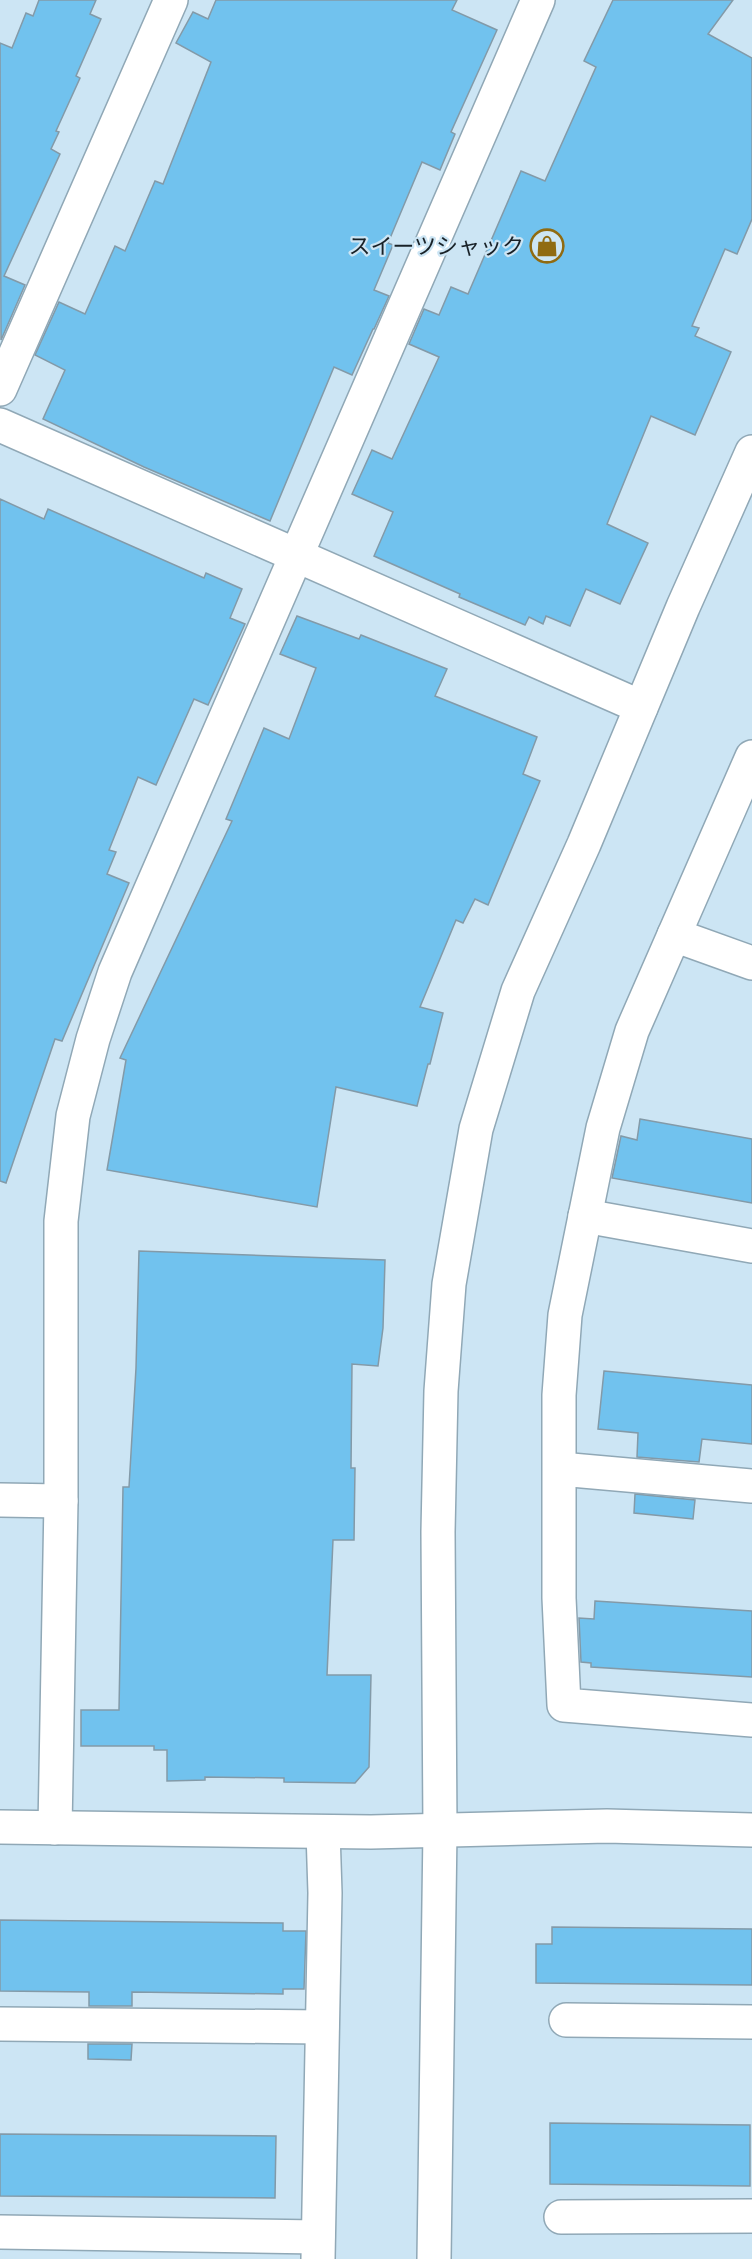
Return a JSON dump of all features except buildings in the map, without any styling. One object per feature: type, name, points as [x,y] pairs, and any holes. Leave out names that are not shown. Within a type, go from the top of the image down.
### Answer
[{"type":"street","points":[[0,389],[171,0]]},
{"type":"street","points":[[55,1828],[61,1501],[62,1221],[73,1116],[93,1039],[114,972],[538,0]]},
{"type":"street","points":[[0,425],[641,707]]},
{"type":"street","points":[[434,2259],[440,1830],[438,1532],[441,1391],[449,1284],[476,1129],[518,991],[584,844],[683,607],[752,452]]},
{"type":"street","points":[[752,757],[632,1031],[603,1128],[565,1315],[559,1395],[559,1598],[564,1705],[752,1720]]},
{"type":"street","points":[[674,935],[752,963]]},
{"type":"street","points":[[585,1216],[752,1246]]},
{"type":"street","points":[[560,1469],[752,1486]]},
{"type":"street","points":[[0,1500],[61,1501]]},
{"type":"street","points":[[0,1827],[323,1832],[607,1826],[752,1830]]},
{"type":"street","points":[[0,2232],[318,2248],[325,1893],[323,1832]]},
{"type":"street","points":[[566,2020],[752,2022]]},
{"type":"street","points":[[0,2024],[322,2027]]},
{"type":"street","points":[[561,2217],[752,2216]]},
{"type":"place","name":"スイーツシャック","points":[[547,246]]}]
